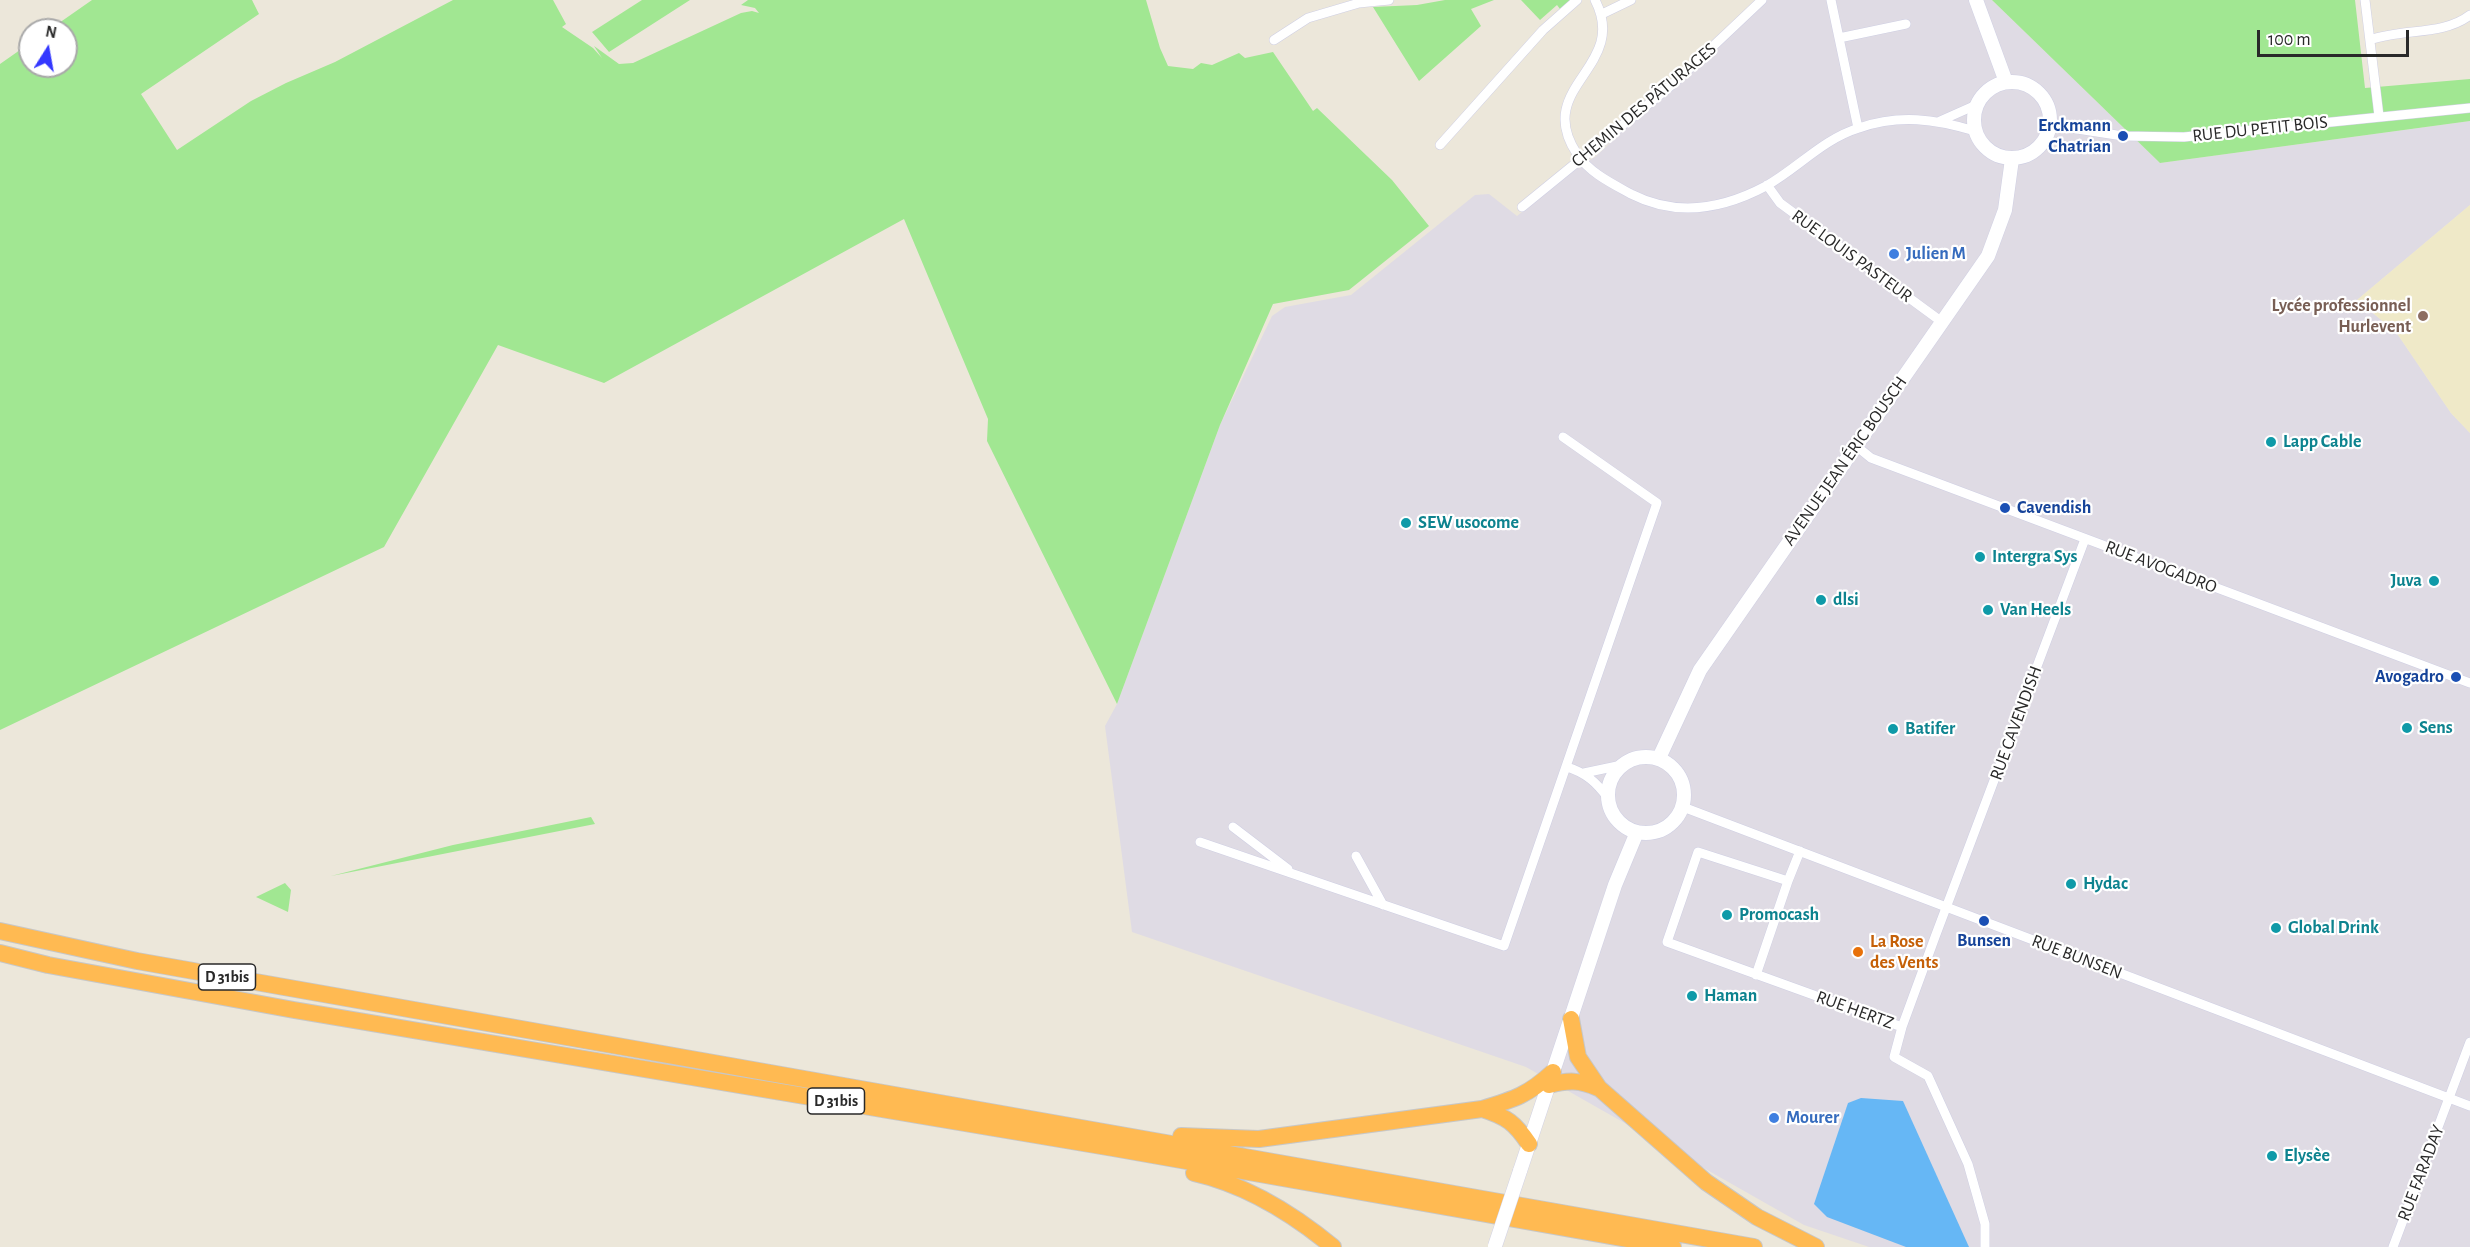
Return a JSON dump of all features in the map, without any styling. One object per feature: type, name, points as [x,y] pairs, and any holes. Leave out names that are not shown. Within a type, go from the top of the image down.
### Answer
[{"type":"highway","name":"D 31bis","points":[[0,931],[137,961],[1754,1247]]},
{"type":"highway","name":"D 31bis","points":[[0,953],[48,965],[294,1010],[1113,1148],[1673,1247]]},
{"type":"highway","points":[[1571,1019],[1578,1057],[1599,1088],[1706,1182],[1757,1217],[1816,1247]]},
{"type":"highway","points":[[1045,1122],[1112,1126],[1198,1138],[1259,1139],[1482,1108],[1519,1098],[1551,1078],[1583,1081],[1599,1088]]},
{"type":"highway","points":[[1482,1108],[1502,1115],[1517,1125],[1529,1144]]},
{"type":"highway","points":[[1113,1148],[1153,1163],[1215,1178],[1261,1197],[1305,1224],[1333,1247]]},
{"type":"main road","points":[[1976,0],[2006,82]]},
{"type":"main road","points":[[2006,82],[2018,82],[2039,93],[2050,113],[2050,125],[2042,145],[2023,157],[2012,159],[2000,157],[1989,151],[1980,142],[1975,131],[1976,105],[1983,94],[1994,86],[2006,82]]},
{"type":"main road","name":"AVENUE JEAN ÉRIC BOUSCH","points":[[1659,758],[1700,670],[1988,256],[2005,210],[2012,159]]},
{"type":"main road","points":[[1646,756],[1659,758],[1673,766],[1682,778],[1685,793],[1683,807],[1676,819],[1665,829],[1654,833],[1637,832],[1621,824],[1611,811],[1608,798],[1609,783],[1617,769],[1630,759],[1646,756]]},
{"type":"main road","points":[[1495,1247],[1615,885],[1637,832]]},
{"type":"street","points":[[1274,40],[1308,18],[1359,3],[1389,0]]},
{"type":"street","points":[[1440,145],[1543,30],[1577,0]]},
{"type":"street","points":[[1595,0],[1602,14],[1604,33],[1592,64],[1572,91],[1564,110],[1565,132],[1581,159],[1602,179],[1645,201],[1689,210],[1728,202],[1767,185],[1831,140],[1858,128],[1889,120],[1940,121],[1975,131]]},
{"type":"street","points":[[1602,14],[1631,0]]},
{"type":"street","name":"CHEMIN DES PÂTURAGES","points":[[1522,207],[1673,84],[1762,0]]},
{"type":"street","points":[[1831,0],[1858,128]]},
{"type":"street","points":[[2365,0],[2379,116]]},
{"type":"street","points":[[2370,40],[2383,35],[2458,24],[2470,15]]},
{"type":"street","points":[[1839,38],[1906,24]]},
{"type":"street","points":[[1940,121],[1976,105]]},
{"type":"street","name":"RUE DU PETIT BOIS","points":[[2050,125],[2124,136],[2184,137],[2470,108]]},
{"type":"street","name":"RUE LOUIS PASTEUR","points":[[1767,185],[1780,203],[1942,322]]},
{"type":"street","points":[[1200,842],[1504,946],[1657,503],[1563,437]]},
{"type":"street","name":"RUE AVOGADRO","points":[[1855,445],[1871,458],[2470,683]]},
{"type":"street","name":"RUE CAVENDISH","points":[[1947,907],[2085,539]]},
{"type":"street","points":[[1584,773],[1622,765]]},
{"type":"street","points":[[1567,767],[1584,773],[1608,798]]},
{"type":"street","name":"RUE BUNSEN","points":[[1683,807],[2470,1106]]},
{"type":"street","points":[[1233,827],[1297,876]]},
{"type":"street","points":[[1756,975],[1800,851]]},
{"type":"street","name":"RUE HERTZ","points":[[1788,881],[1698,852],[1667,942],[1902,1027],[1947,907]]},
{"type":"street","points":[[1356,856],[1383,905]]},
{"type":"street","points":[[1902,1027],[1894,1057],[1928,1076],[1968,1164],[1984,1224],[1986,1247]]},
{"type":"street","name":"RUE FARADAY","points":[[2393,1247],[2470,1042]]},
{"type":"shaded area","points":[[1764,0],[1992,0],[2160,163],[2470,121],[2470,205],[2357,300],[2396,332],[2451,413],[2470,433],[2470,1247],[1869,1247],[1804,1225],[1526,1067],[1132,932],[1105,726],[1117,704],[1220,425],[1272,316],[1285,307],[1351,295],[1475,195],[1489,194],[1517,216],[1579,166],[1595,157]]},
{"type":"shaded area","name":"Lycée professionnel Hurlevent","points":[[2470,205],[2470,433],[2451,413],[2396,332],[2357,300]]},
{"type":"green space","points":[[92,0],[252,0],[259,14],[141,94],[177,150],[251,101],[335,62],[453,0],[553,0],[566,24],[562,27],[593,48],[602,58],[594,46],[619,64],[633,63],[741,13],[752,11],[759,13],[755,8],[741,5],[748,0],[1146,0],[1160,48],[1168,66],[1193,69],[1201,63],[1212,65],[1239,53],[1245,58],[1273,52],[1313,111],[1317,108],[1392,180],[1429,226],[1349,290],[1273,304],[1220,425],[1117,704],[987,441],[988,419],[904,219],[604,383],[498,345],[384,547],[0,730],[0,64],[18,51],[18,78],[78,78],[78,18],[66,18]]},
{"type":"green space","points":[[642,0],[690,0],[609,52],[592,32]]},
{"type":"green space","points":[[1445,0],[1494,0],[1471,9],[1481,26],[1419,81],[1373,7],[1417,5]]},
{"type":"green space","points":[[1521,0],[1571,0],[1560,9],[1557,5],[1540,20]]},
{"type":"green space","points":[[1992,0],[2355,0],[2365,88],[2470,79],[2470,121],[2160,163]]},
{"type":"green space","points":[[591,817],[595,824],[331,876],[453,845]]},
{"type":"green space","points":[[285,883],[291,890],[288,912],[256,897]]},
{"type":"water","points":[[1861,1098],[1903,1101],[1969,1247],[1906,1247],[1827,1217],[1814,1204],[1848,1103]]},
{"type":"place","name":"Erckmann Chatrian","points":[[2123,136]]},
{"type":"place","name":"Julien M","points":[[1894,254]]},
{"type":"place","name":"Lycée professionnel Hurlevent","points":[[2423,316]]},
{"type":"place","name":"Lapp Cable","points":[[2271,442]]},
{"type":"place","name":"Cavendish","points":[[2005,508]]},
{"type":"place","name":"SEW usocome","points":[[1406,523]]},
{"type":"place","name":"Intergra Sys","points":[[1980,557]]},
{"type":"place","name":"Juva","points":[[2434,581]]},
{"type":"place","name":"dlsi","points":[[1821,600]]},
{"type":"place","name":"Van Heels","points":[[1988,610]]},
{"type":"place","name":"Avogadro","points":[[2456,677]]},
{"type":"place","name":"Sens","points":[[2407,728]]},
{"type":"place","name":"Batifer","points":[[1893,729]]},
{"type":"place","name":"Hydac","points":[[2071,884]]},
{"type":"place","name":"Promocash","points":[[1727,915]]},
{"type":"place","name":"Bunsen","points":[[1984,921]]},
{"type":"place","name":"Global Drink","points":[[2276,928]]},
{"type":"place","name":"La Rose des Vents","points":[[1858,952]]},
{"type":"place","name":"Haman","points":[[1692,996]]},
{"type":"place","name":"Mourer","points":[[1774,1118]]},
{"type":"place","name":"Elysèe","points":[[2272,1156]]}]
